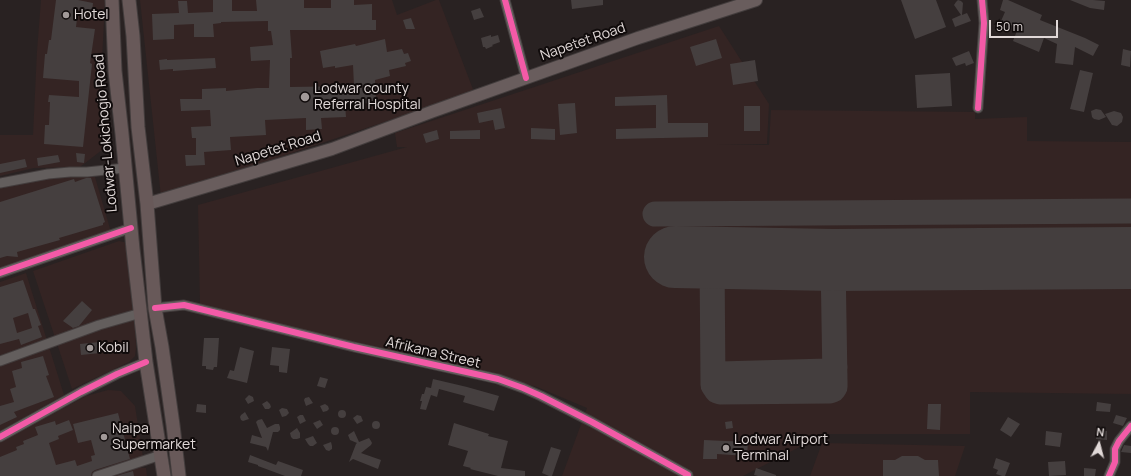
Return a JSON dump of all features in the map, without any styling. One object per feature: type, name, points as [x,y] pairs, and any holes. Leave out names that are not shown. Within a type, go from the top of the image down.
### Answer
[{"type":"highway","name":"Lodwar-Lokichogio Road","points":[[112,0],[115,71],[140,313],[146,362],[164,476]]},
{"type":"highway","points":[[129,0],[133,36],[138,127],[147,204],[155,308],[164,355],[179,476]]},
{"type":"main road","name":"Napetet Road","points":[[147,204],[332,149],[638,38],[756,0]]},
{"type":"street","points":[[505,0],[526,78]]},
{"type":"street","points":[[978,108],[984,23],[982,0]]},
{"type":"street","points":[[0,183],[55,173],[116,170],[125,168]]},
{"type":"street","points":[[0,273],[131,228]]},
{"type":"street","name":"Afrikana Street","points":[[155,308],[184,305],[354,347],[498,380],[523,388],[541,396],[592,422],[688,475]]},
{"type":"street","points":[[0,361],[99,325],[140,313]]},
{"type":"street","points":[[0,437],[81,392],[117,374],[146,362]]},
{"type":"street","points":[[1109,476],[1115,462],[1115,448],[1119,440],[1131,426]]},
{"type":"street","points":[[97,476],[161,455]]},
{"type":"shaded area","points":[[41,0],[105,0],[102,61],[102,150],[80,167],[34,168],[0,176],[0,135],[33,135]]},
{"type":"shaded area","name":"Lodwar county Referral Hospital","points":[[140,0],[392,0],[397,15],[439,0],[474,92],[161,197]]},
{"type":"shaded area","points":[[719,26],[769,104],[767,144],[717,145],[769,145],[771,110],[975,112],[975,119],[1027,117],[1027,141],[1131,142],[1131,394],[970,392],[970,434],[825,434],[743,476],[562,476],[587,408],[537,387],[451,364],[200,306],[198,205],[407,147],[397,147],[395,133]]},
{"type":"shaded area","points":[[61,176],[95,177],[111,232],[0,270],[0,188]]},
{"type":"shaded area","points":[[119,241],[128,243],[133,249],[135,356],[129,362],[72,389],[33,271]]},
{"type":"shaded area","points":[[26,273],[64,395],[0,431],[0,282]]},
{"type":"shaded area","points":[[108,390],[121,391],[135,406],[143,457],[89,476],[0,476],[0,442],[86,396]]},
{"type":"shaded area","points":[[822,443],[965,446],[955,476],[810,476]]},
{"type":"shaded area","points":[[132,467],[146,468],[147,476],[105,476]]},
{"type":"building","points":[[56,0],[78,0],[93,3],[92,13],[78,10],[76,27],[95,29],[90,63],[92,64],[83,147],[44,144],[45,125],[49,125],[49,95],[79,97],[79,81],[43,78],[45,54],[47,54],[49,40],[51,40]]},
{"type":"building","points":[[213,0],[232,0],[232,11],[257,11],[256,0],[304,0],[304,8],[331,8],[331,0],[354,0],[354,5],[372,4],[372,20],[376,20],[376,30],[290,30],[292,58],[290,58],[290,87],[354,86],[353,65],[323,68],[320,51],[355,44],[356,46],[385,39],[387,52],[402,49],[404,54],[408,53],[411,61],[405,63],[406,66],[389,70],[390,76],[375,80],[376,103],[345,104],[346,117],[321,118],[322,129],[306,130],[306,118],[265,120],[266,135],[230,137],[231,150],[204,152],[205,165],[186,166],[185,155],[196,155],[196,138],[192,138],[191,127],[211,126],[210,110],[181,111],[180,99],[202,99],[202,89],[226,88],[226,91],[269,88],[270,60],[251,61],[250,47],[273,45],[271,31],[268,31],[268,21],[221,22],[213,24],[214,37],[194,37],[194,24],[174,25],[174,39],[153,40],[152,14],[179,13],[178,1],[187,1],[188,13],[213,12]]},
{"type":"building","points":[[571,0],[603,0],[603,5],[572,9]]},
{"type":"building","points":[[901,0],[936,0],[946,27],[915,39]]},
{"type":"building","points":[[958,0],[963,3],[962,15],[967,13],[971,21],[955,27],[952,19],[961,15],[954,5]]},
{"type":"building","points":[[1003,0],[1008,0],[1042,15],[1040,20],[1099,45],[1093,56],[1075,47],[1073,65],[1055,63],[1057,44],[1044,38],[1039,52],[1013,41],[1018,28],[1001,21],[1005,12],[1000,10]]},
{"type":"building","points":[[1070,0],[1105,1],[1104,10],[1090,8]]},
{"type":"building","points":[[480,8],[484,17],[474,20],[471,11]]},
{"type":"building","points":[[411,18],[415,29],[406,29],[403,20]]},
{"type":"building","points":[[491,35],[491,37],[498,35],[500,42],[486,49],[483,47],[481,38]]},
{"type":"building","points":[[716,39],[722,58],[696,66],[690,47]]},
{"type":"building","points":[[1123,49],[1131,51],[1130,67],[1121,65]]},
{"type":"building","points":[[969,51],[974,63],[966,66],[965,63],[956,66],[952,58]]},
{"type":"building","points":[[215,58],[216,68],[173,71],[173,69],[160,70],[159,60]]},
{"type":"building","points":[[755,60],[758,81],[733,85],[730,64]]},
{"type":"building","points":[[1080,70],[1093,73],[1084,112],[1070,109]]},
{"type":"building","points":[[950,73],[952,106],[917,108],[915,75]]},
{"type":"building","points":[[667,95],[668,123],[708,123],[708,137],[616,139],[616,129],[656,128],[656,105],[615,106],[615,97]]},
{"type":"building","points":[[575,103],[577,133],[560,135],[558,104]]},
{"type":"building","points":[[744,106],[760,106],[760,131],[744,131]]},
{"type":"building","points":[[501,108],[505,128],[495,130],[493,120],[479,123],[477,113]]},
{"type":"building","points":[[1096,109],[1101,110],[1106,117],[1099,120],[1094,119],[1091,111]]},
{"type":"building","points":[[1114,111],[1121,113],[1123,117],[1122,122],[1117,126],[1112,125],[1105,114]]},
{"type":"building","points":[[531,128],[555,129],[555,140],[531,139]]},
{"type":"building","points":[[437,130],[439,139],[426,143],[423,134]]},
{"type":"building","points":[[480,130],[480,139],[450,139],[450,131]]},
{"type":"building","points":[[76,153],[85,154],[84,163],[77,162]]},
{"type":"building","points":[[58,155],[60,162],[38,166],[37,158]]},
{"type":"building","points":[[25,159],[27,167],[0,173],[0,164]]},
{"type":"building","points":[[86,178],[91,178],[105,222],[103,225],[59,238],[60,240],[17,252],[18,257],[7,256],[0,258],[0,202],[74,179],[75,182]]},
{"type":"building","points":[[23,280],[33,309],[35,309],[41,325],[38,326],[42,337],[21,345],[19,339],[0,344],[0,287]],"holes":[[[28,313],[32,328],[17,333],[13,318]]]},
{"type":"building","name":"Kobil","points":[[82,301],[92,310],[79,326],[73,328],[63,321]]},
{"type":"building","points":[[204,338],[219,338],[217,367],[214,367],[213,370],[206,369],[206,366],[202,366]]},
{"type":"building","name":"Kobil","points":[[99,342],[100,353],[81,355],[80,344]]},
{"type":"building","points":[[240,347],[254,351],[247,383],[227,378],[230,370],[234,371]]},
{"type":"building","points":[[272,347],[290,349],[287,373],[279,372],[279,366],[270,365]]},
{"type":"building","points":[[43,356],[49,375],[46,376],[54,397],[14,412],[17,417],[0,425],[0,406],[14,402],[10,389],[16,387],[12,371],[22,368],[21,362]]},
{"type":"building","points":[[320,377],[328,379],[325,388],[317,386]]},
{"type":"building","points":[[433,379],[499,396],[494,411],[463,402],[465,396],[439,389],[437,397],[431,395],[426,410],[420,409],[422,394],[424,394],[426,387],[431,388]]},
{"type":"building","points":[[249,395],[253,397],[254,401],[248,404],[245,399]]},
{"type":"building","points":[[309,397],[313,403],[306,406],[304,400],[305,398]]},
{"type":"building","points":[[267,401],[271,407],[269,409],[265,409],[262,404]]},
{"type":"building","points":[[1097,402],[1111,404],[1110,412],[1096,411]]},
{"type":"building","points":[[197,404],[206,405],[206,413],[196,412]]},
{"type":"building","points":[[325,404],[329,409],[323,412],[320,406]]},
{"type":"building","points":[[928,404],[941,404],[940,430],[927,429]]},
{"type":"building","points":[[282,408],[287,409],[289,413],[282,417],[279,410]]},
{"type":"building","points":[[342,410],[345,411],[345,417],[342,418],[339,417],[338,414],[339,411]]},
{"type":"building","points":[[245,412],[249,419],[243,421],[240,417]]},
{"type":"building","points":[[118,413],[130,459],[95,470],[92,472],[91,476],[0,476],[0,457],[17,450],[16,447],[24,444],[23,441],[38,435],[35,427],[55,421],[56,425],[69,420],[73,430],[58,436],[59,439],[49,443],[56,465],[75,460],[77,466],[92,461],[91,456],[95,455],[91,440],[78,443],[73,424]]},
{"type":"building","points":[[303,415],[306,421],[300,424],[297,417]]},
{"type":"building","points":[[357,415],[361,416],[363,421],[357,424],[353,418]]},
{"type":"building","points":[[1116,415],[1127,418],[1123,426],[1113,423]]},
{"type":"building","points":[[1008,417],[1020,424],[1011,437],[1000,430]]},
{"type":"building","points":[[262,419],[267,428],[275,424],[279,424],[280,427],[278,432],[273,432],[268,451],[266,447],[250,443],[252,435],[262,438],[256,422]]},
{"type":"building","points":[[320,420],[323,425],[317,429],[313,423]]},
{"type":"building","points":[[374,421],[378,421],[380,425],[378,429],[374,429],[372,427],[372,423]]},
{"type":"building","points":[[732,421],[733,428],[726,429],[725,422]]},
{"type":"building","points":[[454,423],[489,434],[488,436],[508,441],[501,468],[525,471],[525,476],[498,476],[463,466],[468,451],[448,445]]},
{"type":"building","points":[[333,427],[337,427],[339,431],[337,435],[333,435],[331,433],[331,429]]},
{"type":"building","points":[[297,428],[300,433],[300,438],[293,439],[290,433]]},
{"type":"building","points":[[1097,430],[1107,431],[1107,440],[1096,439]]},
{"type":"building","points":[[354,431],[359,442],[369,438],[371,441],[371,445],[361,453],[381,460],[378,469],[353,459],[349,462],[357,443],[350,440],[348,435]]},
{"type":"building","points":[[1046,431],[1062,433],[1060,447],[1045,445]]},
{"type":"building","points":[[313,436],[317,443],[310,446],[305,439]]},
{"type":"building","name":"Lodwar Airport Terminal","points":[[704,440],[748,442],[747,456],[717,454],[717,459],[703,459]]},
{"type":"building","points":[[331,442],[332,449],[329,451],[326,450],[323,445]]},
{"type":"building","points":[[1124,445],[1131,446],[1131,453],[1121,452]]},
{"type":"building","points":[[551,447],[561,450],[552,476],[549,476],[542,473]]},
{"type":"building","points":[[250,455],[276,465],[278,461],[303,470],[301,476],[285,476],[248,462]]},
{"type":"building","points":[[902,456],[918,456],[925,460],[938,460],[939,476],[883,476],[883,460],[895,460]]},
{"type":"building","points":[[996,458],[1010,463],[1005,476],[996,474],[998,470],[993,468]]},
{"type":"building","points":[[1065,461],[1066,475],[1049,476],[1048,462]]},
{"type":"building","points":[[756,468],[776,475],[776,476],[754,475]]},
{"type":"building","points":[[1084,468],[1096,469],[1095,476],[1084,476]]},
{"type":"building","points":[[133,471],[134,476],[116,476]]},
{"type":"taxiway","points":[[655,214],[1131,211]]},
{"type":"taxiway","points":[[712,257],[713,385],[717,391],[720,392],[833,390],[835,387],[833,260]]},
{"type":"taxiway","points":[[713,370],[720,374],[828,371],[835,367]]},
{"type":"runway","points":[[675,257],[833,260],[1131,258]]},
{"type":"cycle path","points":[[505,0],[526,78]]},
{"type":"cycle path","points":[[978,108],[984,23],[982,0]]},
{"type":"cycle path","points":[[0,273],[131,228]]},
{"type":"cycle path","points":[[155,308],[184,305],[354,347],[498,379],[541,396],[592,422],[688,476]]},
{"type":"cycle path","points":[[0,437],[81,392],[117,374],[146,362]]},
{"type":"cycle path","points":[[1109,476],[1115,462],[1115,449],[1119,441],[1131,426]]},
{"type":"place","name":"Hotel","points":[[66,15]]},
{"type":"place","name":"Lodwar county Referral Hospital","points":[[305,97]]},
{"type":"place","name":"Kobil","points":[[90,348]]},
{"type":"place","name":"Naipa Supermarket","points":[[104,437]]},
{"type":"place","name":"Lodwar Airport Terminal","points":[[726,448]]}]
